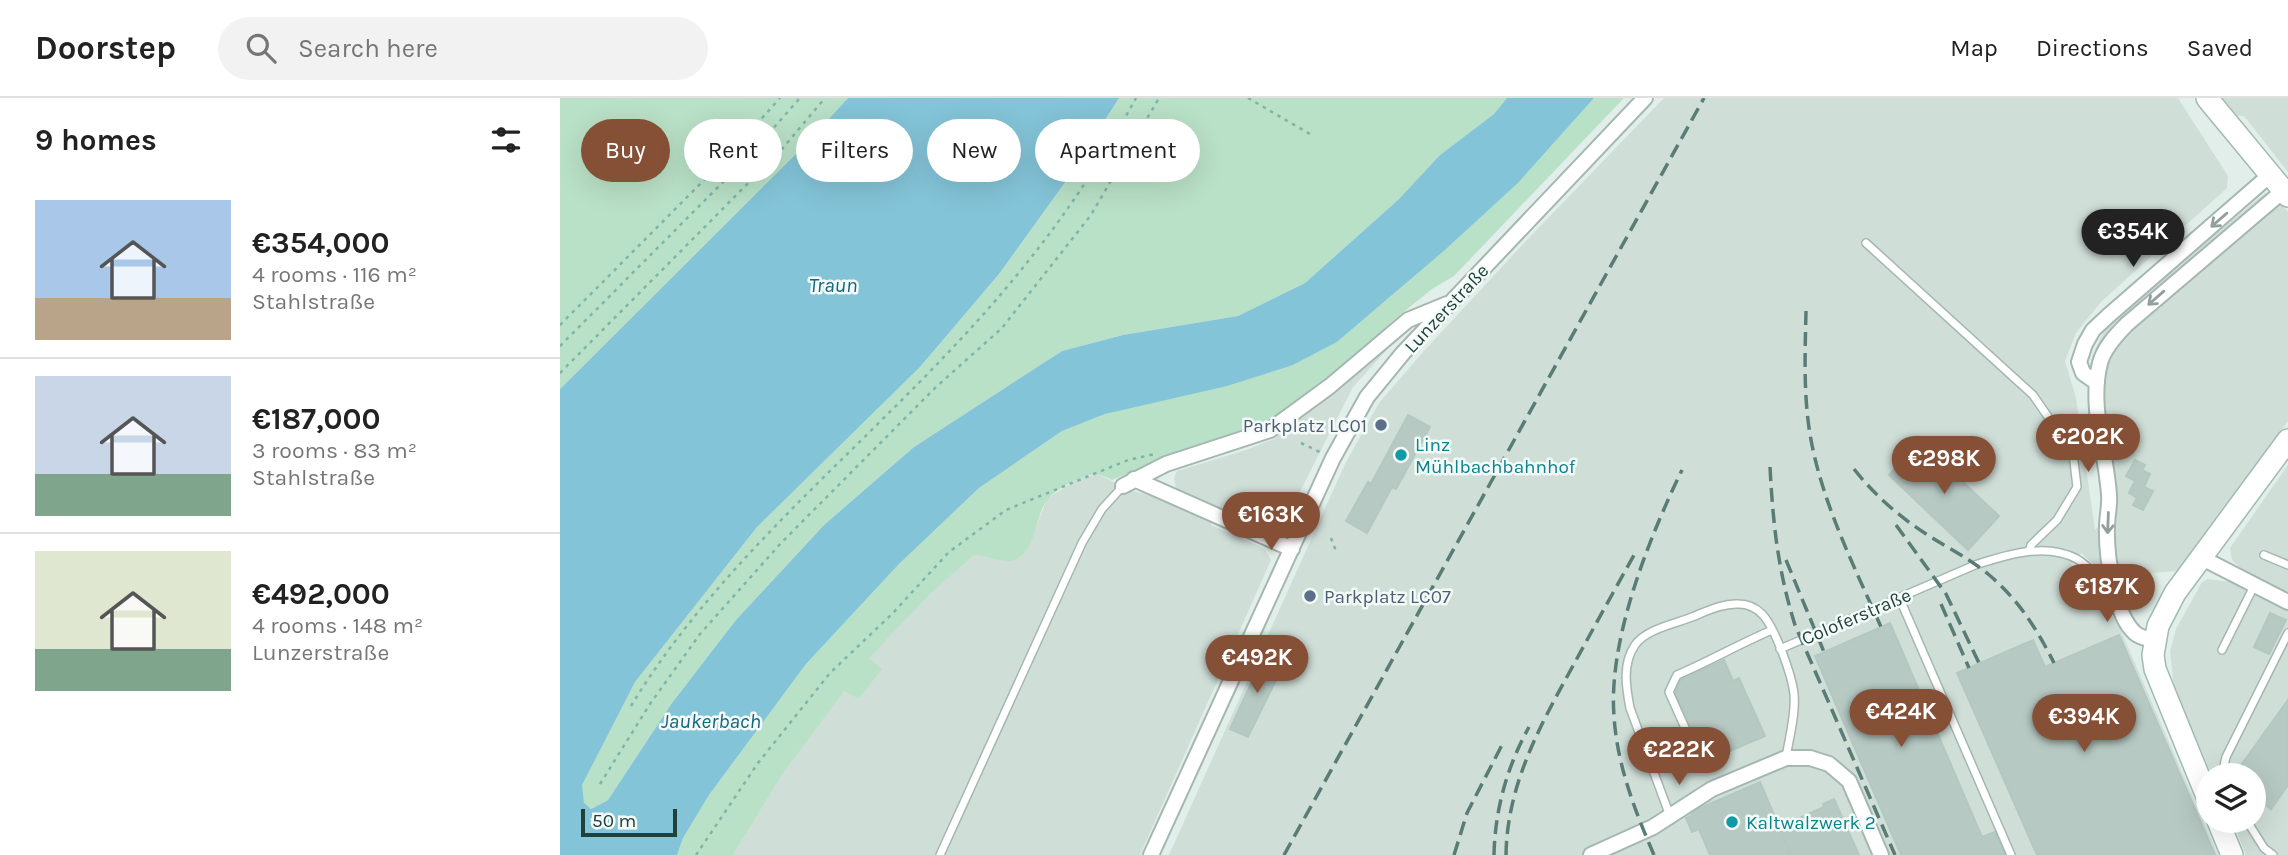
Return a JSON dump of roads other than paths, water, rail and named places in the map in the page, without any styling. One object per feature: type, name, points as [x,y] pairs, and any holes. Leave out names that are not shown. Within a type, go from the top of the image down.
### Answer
[{"type":"street","name":"Lunzerstraße","points":[[1152,855],[1333,458],[1363,404],[1403,353],[1645,98]]},
{"type":"street","points":[[2207,98],[2281,187]]},
{"type":"street","points":[[2154,640],[2140,637],[2132,631],[2123,617],[2110,564],[2107,527],[2110,497],[2096,412],[2097,383],[2104,354],[2127,324],[2281,187]]},
{"type":"street","points":[[2097,383],[2083,373],[2079,362],[2093,330],[2145,282],[2281,187]]},
{"type":"street","points":[[1129,482],[1184,457],[1270,430],[1330,386],[1408,320],[1451,302]]},
{"type":"street","points":[[2196,771],[2162,692],[2155,669],[2154,640],[2165,609],[2288,440]]},
{"type":"street","points":[[1129,482],[1292,549]]},
{"type":"street","points":[[2202,558],[2288,602]]},
{"type":"street","points":[[1591,855],[1632,837],[1712,789],[1786,758],[1810,758],[1829,764],[1842,773],[1849,781],[1881,855]]},
{"type":"street","points":[[2223,833],[2232,855]]},
{"type":"lane","points":[[1866,243],[2033,395],[2073,453],[2077,487],[2057,520],[2031,545],[2029,551]]},
{"type":"lane","points":[[940,855],[1082,543],[1102,509],[1129,482]]},
{"type":"lane","name":"Coloferstraße","points":[[1786,758],[1794,696],[1789,671],[1780,649],[1975,565],[2029,551],[2047,551],[2077,559],[2117,595]]},
{"type":"lane","points":[[2264,555],[2288,565]]},
{"type":"lane","points":[[2222,650],[2254,586]]},
{"type":"lane","points":[[1899,597],[2011,855]]},
{"type":"lane","points":[[1670,816],[1630,708],[1626,690],[1627,665],[1636,644],[1646,635],[1720,606],[1737,603],[1752,606],[1764,616],[1780,649]]},
{"type":"lane","points":[[1689,739],[1669,692],[1677,676],[1717,659],[1728,649],[1772,630]]},
{"type":"lane","points":[[2225,763],[2288,633]]},
{"type":"lane","points":[[2255,833],[2264,848],[2273,855]]},
{"type":"water","name":"Traun","points":[[848,98],[1119,98],[1106,119],[1035,119],[1035,182],[1065,182],[999,274],[920,367],[757,527],[635,682],[582,785],[584,803],[591,809],[608,800],[672,703],[736,620],[824,525],[914,447],[1062,351],[1123,335],[1238,316],[1305,283],[1398,200],[1440,155],[1494,114],[1507,98],[1594,98],[1518,183],[1445,250],[1337,342],[1293,365],[1227,386],[1105,414],[1062,431],[979,488],[899,564],[806,664],[709,795],[683,838],[677,855],[560,855],[560,389],[768,182],[782,182],[782,168],[796,154],[796,182],[913,182],[913,119],[829,119]]},
{"type":"railway","points":[[1284,855],[1704,98]]},
{"type":"railway","points":[[1806,311],[1806,395],[1812,445],[1842,538],[1881,627]]},
{"type":"railway","points":[[1770,467],[1777,547],[1795,625],[1895,855]]},
{"type":"railway","points":[[1854,469],[1871,489],[1901,516],[1975,564],[1999,584],[2026,615],[2054,663]]},
{"type":"railway","points":[[1654,855],[1623,770],[1614,716],[1614,686],[1617,655],[1633,590],[1682,470]]},
{"type":"railway","points":[[1896,525],[1946,594],[1979,663]]},
{"type":"railway","points":[[1506,855],[1512,804],[1528,755],[1550,709],[1634,555]]},
{"type":"railway","points":[[1786,560],[1824,652]]},
{"type":"railway","points":[[1941,604],[1969,668]]},
{"type":"railway","points":[[1494,855],[1497,821],[1504,789],[1514,757],[1529,727]]},
{"type":"railway","points":[[1454,855],[1467,813],[1503,743]]},
{"type":"place","name":"Parkplatz LC01","points":[[1381,425]]},
{"type":"place","name":"Linz Mühlbachbahnhof","points":[[1401,455]]},
{"type":"place","name":"Parkplatz LC07","points":[[1310,596]]},
{"type":"place","name":"Kaltwalzwerk 2","points":[[1732,822]]},
{"type":"water label","name":"Jaukerbach","points":[[711,721]]}]
